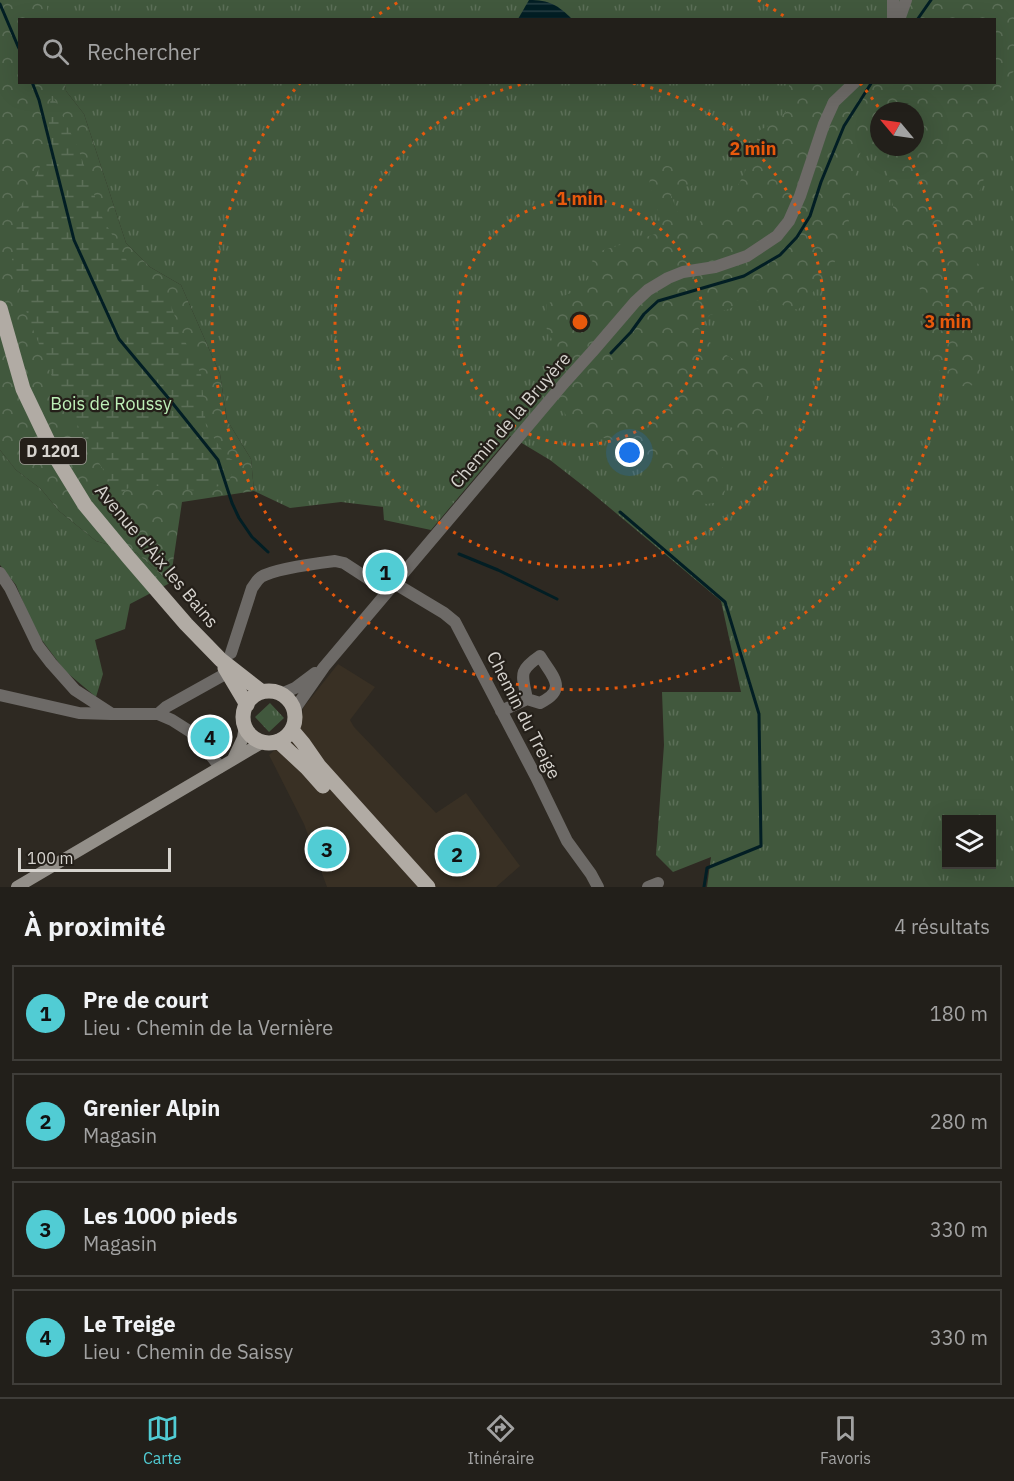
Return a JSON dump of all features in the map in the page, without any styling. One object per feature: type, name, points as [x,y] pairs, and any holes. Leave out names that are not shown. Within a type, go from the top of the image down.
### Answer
[{"type":"main road","name":"Avenue d'Aix les Bains","points":[[0,308],[23,389],[55,456],[85,505],[171,607],[226,662]]},
{"type":"main road","name":"D 1201","points":[[226,662],[262,692]]},
{"type":"main road","name":"D 1201","points":[[226,662],[247,705]]},
{"type":"main road","points":[[262,692],[281,694],[288,699],[294,710],[292,730],[284,739],[271,742],[255,739],[249,733],[243,719],[247,705],[251,699],[262,692]]},
{"type":"main road","points":[[292,730],[319,766],[428,887]]},
{"type":"main road","points":[[271,742],[307,768],[415,887]]},
{"type":"street","points":[[893,0],[893,18]]},
{"type":"street","points":[[900,18],[906,0]]},
{"type":"street","name":"Chemin de la Bruyère","points":[[324,667],[635,302],[648,290],[668,278],[683,272],[715,267],[747,256],[777,236],[789,221],[801,196],[824,124],[834,102],[853,84]]},
{"type":"street","points":[[158,714],[226,662],[252,588],[262,576],[335,561],[344,563],[390,587]]},
{"type":"street","points":[[0,573],[10,588],[38,646],[51,663],[75,690],[112,714]]},
{"type":"street","name":"Chemin du Treige","points":[[390,587],[444,613],[455,622],[567,841],[598,887]]},
{"type":"street","points":[[281,694],[295,688],[324,667]]},
{"type":"street","points":[[294,710],[324,667]]},
{"type":"street","points":[[0,695],[79,713],[158,714],[194,734],[220,767]]},
{"type":"street","points":[[501,711],[526,699]]},
{"type":"street","points":[[233,759],[243,738],[245,726]]},
{"type":"street","points":[[17,887],[233,759],[271,742]]},
{"type":"shaded area","points":[[338,664],[375,687],[350,720],[354,727],[436,813],[466,793],[520,866],[496,887],[327,887],[304,824],[269,755],[300,729],[303,708]]},
{"type":"green space","name":"Bois de Roussy","points":[[0,0],[47,0],[47,18],[18,18],[18,84],[65,84],[66,91],[84,114],[126,243],[150,267],[181,285],[220,374],[227,420],[251,459],[254,491],[182,502],[170,583],[137,553],[96,541],[59,511],[41,489],[16,470],[0,450]]},
{"type":"green space","points":[[47,0],[1014,0],[1014,887],[707,887],[711,857],[673,872],[656,855],[664,745],[662,692],[741,692],[721,601],[586,488],[550,460],[510,436],[431,530],[384,520],[383,507],[341,502],[290,508],[254,491],[251,459],[227,420],[220,374],[181,285],[150,267],[126,243],[84,114],[66,91],[65,84],[996,84],[996,18],[47,18]]},
{"type":"green space","points":[[911,0],[1014,0],[1014,71],[991,103],[990,162],[977,198],[974,231],[977,262],[988,280],[971,313],[973,349],[984,384],[954,387],[933,363],[923,326],[915,262],[895,220],[885,164],[879,156],[924,156],[924,102],[870,102],[870,145],[864,138],[848,203],[849,225],[844,246],[827,275],[798,310],[773,302],[749,300],[710,315],[697,326],[706,339],[723,353],[761,376],[768,389],[762,429],[748,433],[724,425],[718,428],[718,458],[727,478],[723,502],[706,504],[684,495],[657,472],[636,447],[629,443],[574,429],[556,394],[559,354],[545,325],[547,304],[577,290],[589,278],[594,253],[662,232],[649,184],[657,163],[689,169],[697,176],[699,180],[691,186],[679,187],[671,195],[682,224],[690,228],[740,201],[736,189],[744,175],[760,130],[776,122],[789,108],[789,84],[996,84],[996,18],[903,18]]},
{"type":"green space","points":[[51,92],[78,148],[102,217],[130,266],[169,300],[181,333],[201,374],[206,426],[226,456],[236,462],[228,484],[197,491],[160,486],[131,486],[118,496],[57,389],[28,317],[12,260],[18,212],[47,152]]},
{"type":"green space","points":[[0,450],[16,470],[41,489],[59,511],[96,541],[137,553],[170,583],[130,604],[125,629],[95,640],[103,674],[96,697],[65,671],[35,631],[16,585],[0,565]]},
{"type":"green space","points":[[270,703],[284,718],[269,732],[255,717]]},
{"type":"water","points":[[529,0],[553,4],[571,18],[519,18]]},
{"type":"waterway","points":[[918,18],[931,0]]},
{"type":"waterway","points":[[0,4],[18,46]]},
{"type":"waterway","points":[[33,84],[39,100],[74,240],[119,339],[218,460],[239,518],[252,537],[268,552]]},
{"type":"waterway","points":[[611,353],[658,301],[744,276],[780,255],[797,237],[810,216],[844,126],[871,84]]},
{"type":"waterway","points":[[620,512],[725,602],[759,714],[761,846],[707,868],[704,887]]},
{"type":"waterway","points":[[459,554],[557,599]]},
{"type":"place","name":"Pre de court","points":[[385,572]]},
{"type":"place","name":"Le Treige","points":[[210,737]]},
{"type":"place","name":"Les 1000 pieds","points":[[327,849]]},
{"type":"place","name":"Grenier Alpin","points":[[457,854]]}]
